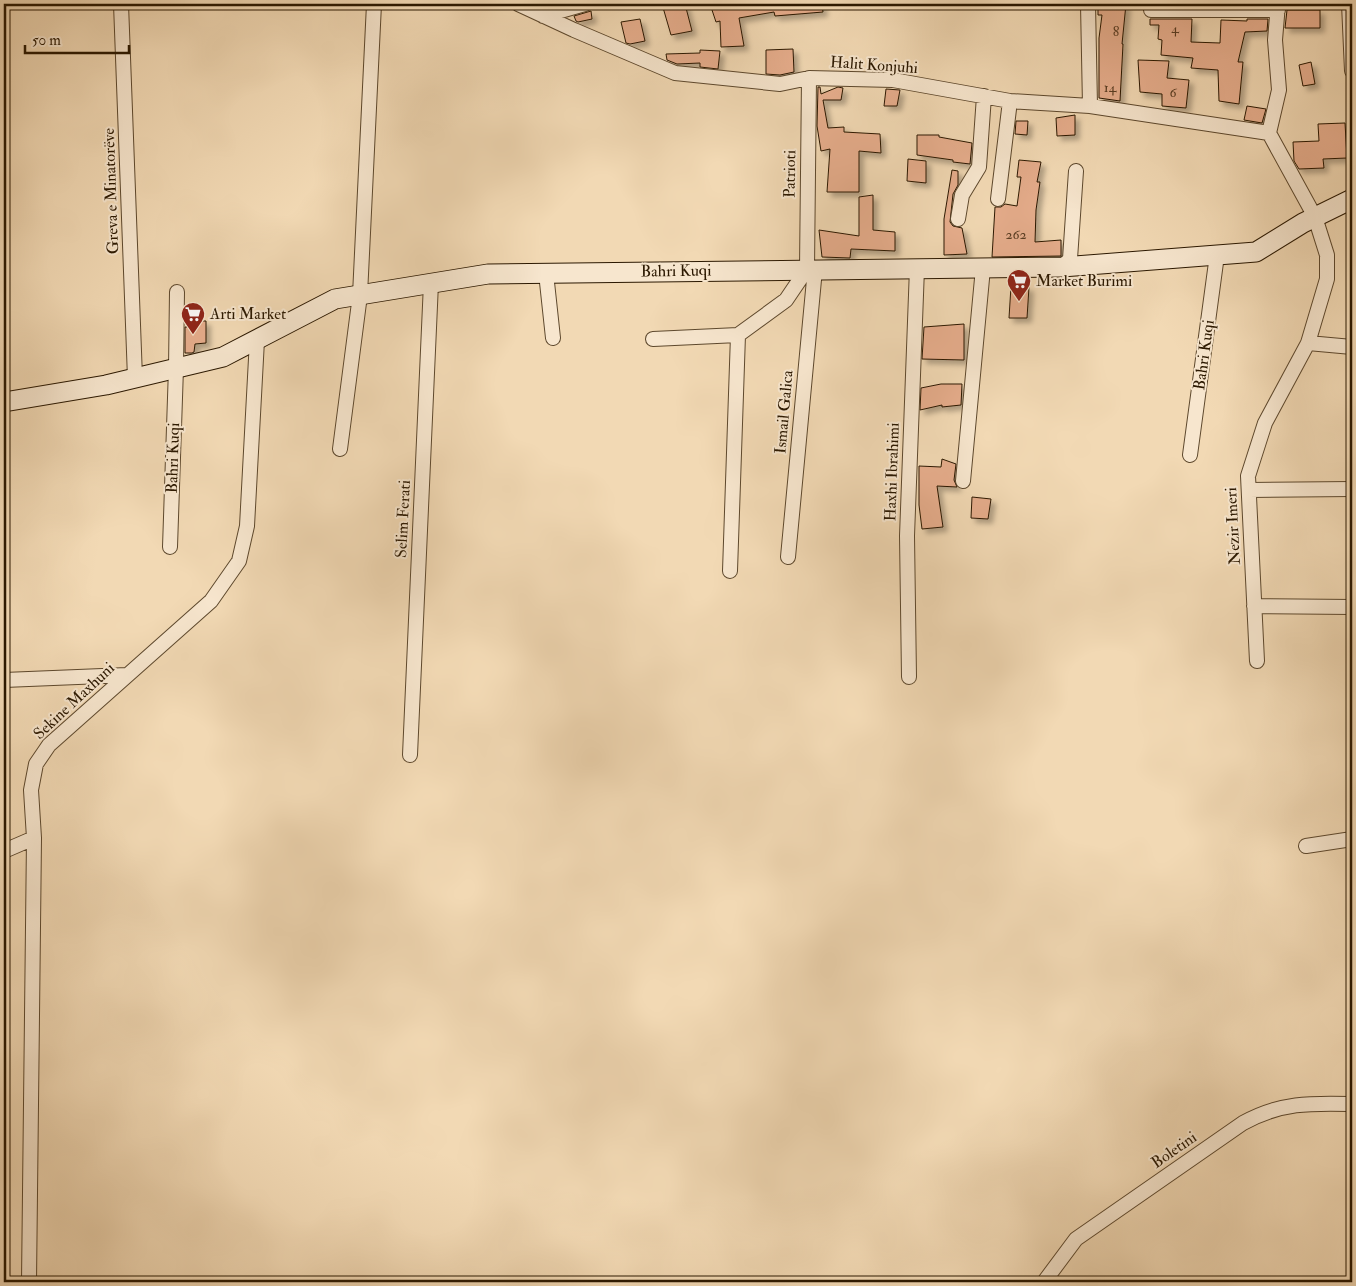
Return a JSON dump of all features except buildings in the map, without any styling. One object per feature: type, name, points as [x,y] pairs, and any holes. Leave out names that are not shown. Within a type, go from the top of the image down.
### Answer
[{"type":"street","name":"Greva e Minatorëve","points":[[121,4],[135,378]]},
{"type":"street","points":[[340,449],[360,294],[374,4]]},
{"type":"street","name":"Halit Konjuhi","points":[[518,4],[675,73],[780,84],[809,78],[893,80],[1010,100],[1090,106],[1269,133]]},
{"type":"street","points":[[544,16],[585,4]]},
{"type":"street","points":[[1088,4],[1090,106]]},
{"type":"street","points":[[1349,4],[1352,71]]},
{"type":"street","points":[[1151,10],[1278,7],[1276,40],[1279,90],[1269,133]]},
{"type":"street","name":"Patrioti","points":[[809,78],[811,269]]},
{"type":"street","points":[[958,219],[962,195],[979,167],[984,96]]},
{"type":"street","points":[[998,198],[1010,100]]},
{"type":"street","name":"Nezir Imeri","points":[[1257,661],[1248,476],[1265,423],[1308,343],[1327,279],[1327,255],[1315,216],[1269,133]]},
{"type":"street","points":[[1062,267],[1070,258],[1076,171]]},
{"type":"street","name":"Bahri Kuqi","points":[[4,402],[135,378],[223,357],[335,299],[488,274],[1062,267],[1256,252],[1315,216],[1352,199]]},
{"type":"street","name":"Bahri Kuqi","points":[[1190,455],[1217,255]]},
{"type":"street","name":"Haxhi Ibrahimi","points":[[908,677],[907,536],[917,268]]},
{"type":"street","points":[[963,480],[983,268]]},
{"type":"street","points":[[653,339],[738,335],[786,300],[811,269]]},
{"type":"street","name":"Ismail Galica","points":[[788,557],[811,269]]},
{"type":"street","points":[[546,273],[553,338]]},
{"type":"street","name":"Selim Ferati","points":[[410,756],[431,283]]},
{"type":"street","name":"Bahri Kuqi","points":[[170,548],[177,292]]},
{"type":"street","points":[[730,571],[738,335]]},
{"type":"street","name":"Sekine Maxhuni","points":[[29,1282],[34,838],[31,790],[36,764],[49,745],[211,601],[239,561],[247,526],[257,340]]},
{"type":"street","points":[[1308,343],[1352,347]]},
{"type":"street","points":[[1249,490],[1352,489]]},
{"type":"street","points":[[1254,606],[1352,607]]},
{"type":"street","points":[[4,680],[127,675]]},
{"type":"street","points":[[4,851],[34,838]]},
{"type":"street","points":[[1306,846],[1352,839]]},
{"type":"street","name":"Boletini","points":[[1044,1282],[1076,1239],[1260,1113],[1294,1104],[1352,1104]]},
{"type":"place","name":"Market Burimi","points":[[1019,302]]},
{"type":"place","name":"Arti Market","points":[[193,335]]}]
